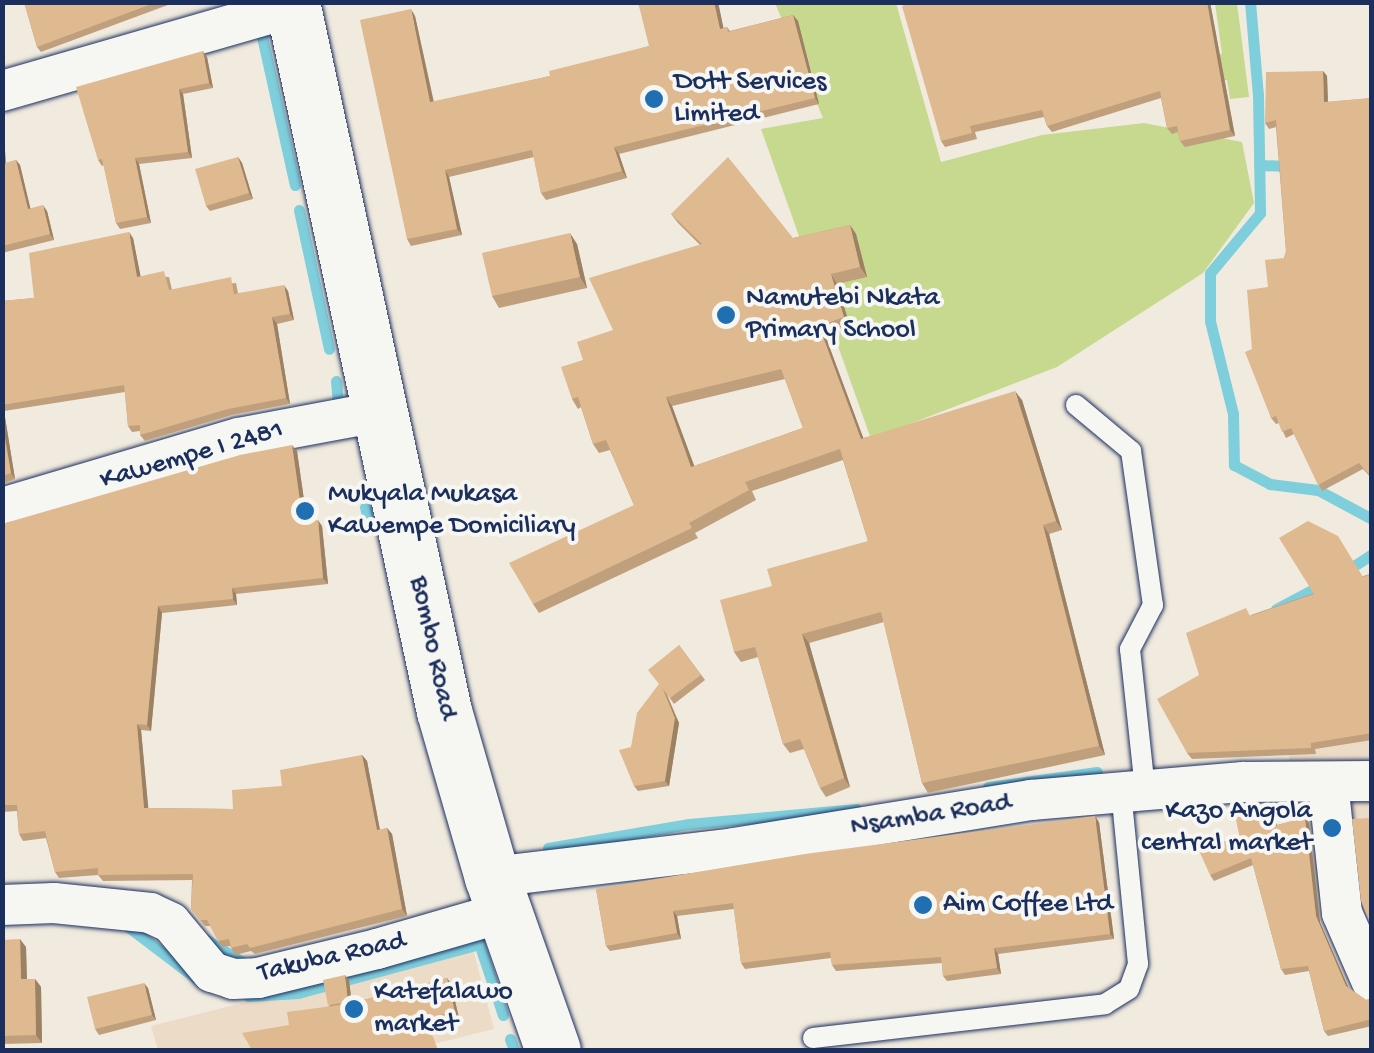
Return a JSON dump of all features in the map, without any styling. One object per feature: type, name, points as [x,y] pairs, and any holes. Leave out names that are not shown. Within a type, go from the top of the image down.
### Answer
[{"type":"main road","name":"Bombo Road","points":[[292,5],[383,411],[444,711],[498,895],[552,1050]]},
{"type":"street","points":[[2,91],[292,5]]},
{"type":"street","name":"Kawempe I 2481","points":[[2,508],[239,438],[383,411]]},
{"type":"street","points":[[1328,782],[1342,912],[1372,982]]},
{"type":"street","name":"Nsamba Road","points":[[498,895],[734,848],[1133,790],[1372,782]]},
{"type":"street","name":"Takuba Road","points":[[2,905],[54,903],[150,913],[171,923],[212,972],[234,979],[258,978],[377,949],[498,895]]},
{"type":"lane","points":[[813,1038],[1105,1004],[1130,989],[1138,964],[1130,649],[1153,604],[1131,451],[1076,405]]},
{"type":"shaded area","name":"Kazo Angola central market","points":[[1371,736],[1371,870],[1362,870],[1367,918],[1332,918],[1298,854],[1287,802],[1290,743]]},
{"type":"shaded area","name":"Katefalawo market","points":[[472,945],[494,1029],[410,1050],[158,1050],[151,1026]]},
{"type":"green space","points":[[775,3],[896,3],[941,162],[1042,135],[1144,123],[1242,142],[1254,203],[1203,273],[1057,367],[871,439],[761,129],[823,118]]},
{"type":"green space","points":[[1215,3],[1237,3],[1249,97],[1230,99],[1227,80],[1213,81],[1210,56],[1222,54]]},
{"type":"building","points":[[24,2],[157,2],[37,47]]},
{"type":"building","points":[[638,2],[714,2],[720,29],[727,27],[728,32],[793,15],[815,98],[614,147],[622,171],[541,193],[532,150],[445,170],[457,229],[407,239],[360,20],[411,9],[430,102],[550,76],[549,71],[649,46]]},
{"type":"building","points":[[913,2],[1207,2],[1230,130],[1180,141],[1177,126],[1167,128],[1160,91],[1047,126],[1042,110],[970,126],[972,133],[941,141],[902,6]]},
{"type":"building","points":[[203,51],[209,83],[179,89],[188,152],[135,158],[147,217],[116,223],[102,159],[98,160],[76,87]]},
{"type":"building","points":[[1323,71],[1324,102],[1372,98],[1372,478],[1359,463],[1318,485],[1291,428],[1282,432],[1276,416],[1271,418],[1245,352],[1252,349],[1247,290],[1268,287],[1265,260],[1284,258],[1286,251],[1276,120],[1265,123],[1266,72]]},
{"type":"building","points":[[238,157],[249,193],[206,206],[195,169]]},
{"type":"building","points":[[728,157],[793,238],[850,225],[860,267],[831,274],[844,317],[819,326],[861,439],[1015,391],[1056,521],[1043,525],[1099,746],[922,783],[881,612],[802,634],[844,778],[820,788],[800,739],[783,744],[755,647],[734,652],[720,600],[772,586],[767,569],[868,541],[840,449],[745,482],[749,490],[689,523],[692,528],[533,604],[509,563],[634,505],[606,440],[593,444],[578,397],[572,399],[561,367],[583,360],[577,342],[613,330],[589,278],[702,244],[671,214]],"holes":[[[781,369],[803,428],[691,467],[666,397]]]},
{"type":"building","points":[[16,160],[28,209],[43,205],[50,234],[2,246],[2,164]]},
{"type":"building","points":[[129,232],[137,277],[164,271],[169,290],[231,277],[234,294],[284,285],[290,314],[272,317],[286,398],[228,409],[140,435],[140,425],[128,426],[124,385],[2,405],[2,301],[34,298],[29,253]]},
{"type":"building","points":[[570,233],[580,277],[492,296],[482,253]]},
{"type":"building","points":[[2,421],[11,473],[2,476]]},
{"type":"building","points":[[292,445],[303,522],[318,520],[323,578],[232,588],[233,599],[158,606],[147,725],[137,724],[144,808],[233,809],[232,790],[282,786],[280,770],[362,755],[377,830],[387,828],[402,909],[250,948],[247,944],[231,948],[229,939],[218,941],[207,920],[200,920],[191,909],[193,874],[98,875],[98,868],[55,872],[45,831],[19,834],[17,805],[2,805],[2,524],[240,455]]},
{"type":"building","points":[[1308,521],[1338,536],[1363,577],[1372,573],[1372,733],[1311,743],[1311,748],[1187,753],[1157,699],[1199,675],[1186,633],[1246,608],[1250,616],[1314,594],[1279,538]]},
{"type":"building","points":[[679,645],[701,675],[670,698],[663,689],[675,718],[665,781],[634,786],[619,750],[631,747],[637,713],[659,684],[648,670]]},
{"type":"building","points":[[1270,803],[1274,826],[1305,818],[1316,916],[1346,986],[1366,1000],[1372,998],[1372,1019],[1324,1031],[1308,966],[1281,969],[1251,858],[1210,875],[1192,835],[1241,844],[1235,815]]},
{"type":"building","name":"Aim Coffee Ltd","points":[[1095,816],[1110,934],[994,948],[997,968],[943,976],[941,957],[832,965],[830,952],[741,963],[733,903],[673,911],[677,933],[606,946],[596,889],[805,854]]},
{"type":"building","points":[[1372,818],[1372,927],[1361,901],[1352,819]]},
{"type":"building","points":[[20,939],[21,979],[35,979],[36,1035],[2,1036],[2,940]]},
{"type":"building","points":[[345,975],[348,1002],[328,1005],[323,980]]},
{"type":"building","points":[[447,978],[455,1012],[436,1016],[439,1027],[430,1029],[438,1050],[252,1050],[242,1033],[289,1025],[287,1012],[348,1004]]},
{"type":"building","points":[[144,983],[152,1015],[95,1029],[87,997]]},
{"type":"waterway","points":[[1250,2],[1258,95],[1260,213],[1210,273],[1210,321],[1233,414],[1234,465],[1270,484],[1318,490],[1372,519]]},
{"type":"waterway","points":[[259,23],[295,185]]},
{"type":"waterway","points":[[1259,165],[1295,166]]},
{"type":"waterway","points":[[299,210],[329,349]]},
{"type":"waterway","points":[[336,381],[338,403]]},
{"type":"waterway","points":[[365,507],[370,527]]},
{"type":"waterway","points":[[1346,571],[1372,554]]},
{"type":"waterway","points":[[1276,609],[1321,585]]},
{"type":"waterway","points":[[988,787],[1097,772]]},
{"type":"waterway","points":[[548,848],[689,824],[856,809]]},
{"type":"waterway","points":[[126,925],[202,983]]},
{"type":"waterway","points":[[205,939],[244,963]]},
{"type":"waterway","points":[[478,940],[503,1015]]},
{"type":"waterway","points":[[248,996],[298,993],[479,944]]},
{"type":"waterway","points":[[510,1039],[514,1050]]},
{"type":"place","name":"Dott Services Limited","points":[[654,99]]},
{"type":"place","name":"Namutebi Nkata Primary School","points":[[726,315]]},
{"type":"place","name":"Mukyala Mukasa Kawempe Domiciliary","points":[[305,511]]},
{"type":"place","name":"Kazo Angola central market","points":[[1332,828]]},
{"type":"place","name":"Aim Coffee Ltd","points":[[923,905]]},
{"type":"place","name":"Katefalawo market","points":[[354,1009]]}]
